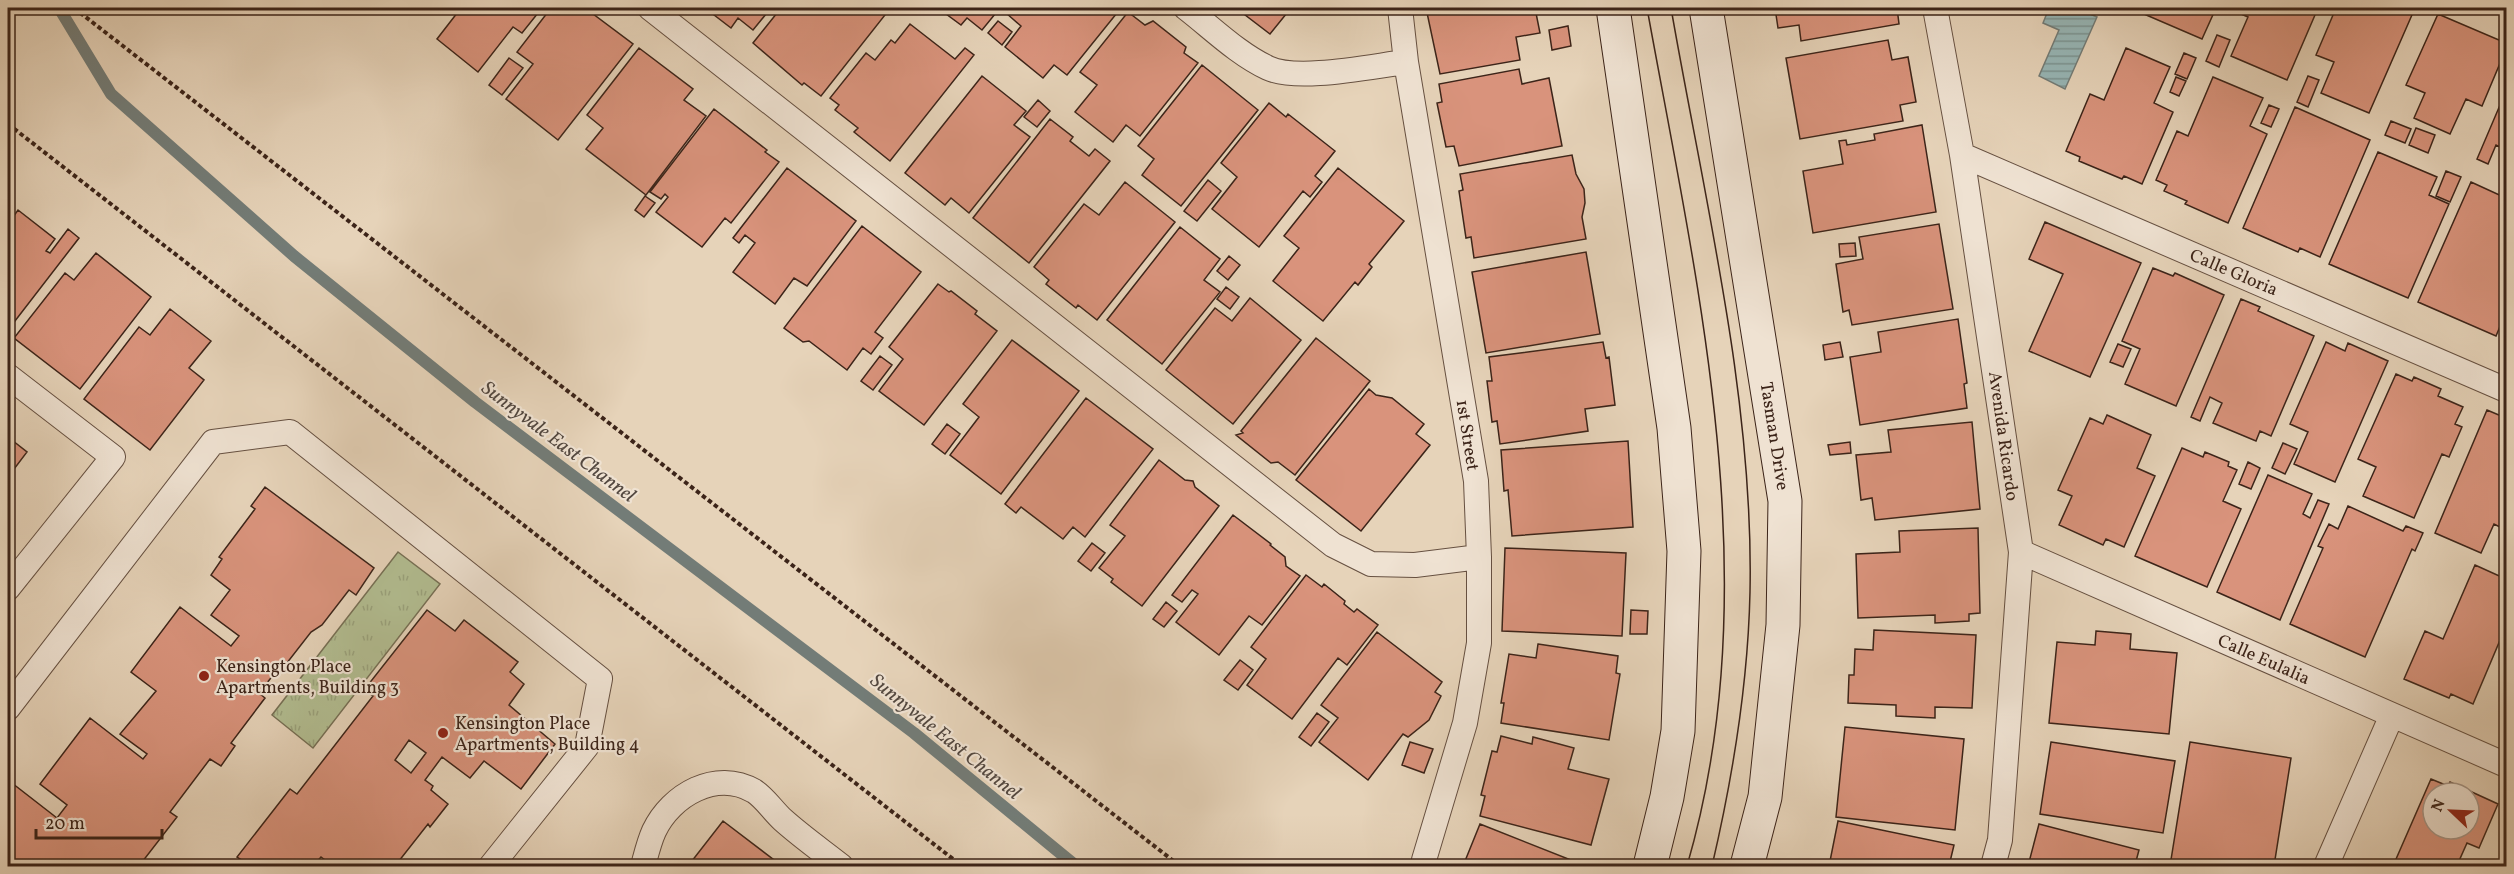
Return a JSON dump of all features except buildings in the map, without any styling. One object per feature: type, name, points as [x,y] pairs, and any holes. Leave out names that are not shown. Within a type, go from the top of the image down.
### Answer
[{"type":"street","points":[[1613,8],[1674,428],[1684,551],[1678,731],[1667,797],[1650,867]]},
{"type":"street","name":"Tasman Drive","points":[[1706,8],[1785,501],[1783,626],[1765,797],[1747,867]]},
{"type":"lane","points":[[650,8],[1333,545],[1371,564],[1415,565],[1479,557]]},
{"type":"lane","points":[[1186,8],[1248,56],[1270,69],[1299,75],[1406,62]]},
{"type":"lane","name":"1st Street","points":[[1400,8],[1406,62],[1476,481],[1479,557],[1479,643],[1465,723],[1424,860]]},
{"type":"lane","name":"Avenida Ricardo","points":[[1935,8],[1962,155],[2021,552],[2000,840],[1993,867]]},
{"type":"lane","name":"Calle Gloria","points":[[1962,155],[2506,390]]},
{"type":"lane","points":[[8,376],[112,457],[8,588]]},
{"type":"lane","points":[[8,708],[213,442],[290,432],[600,679],[587,746],[491,867]]},
{"type":"lane","name":"Calle Eulalia","points":[[2021,552],[2506,765]]},
{"type":"lane","points":[[2326,867],[2392,715]]},
{"type":"lane","points":[[643,867],[655,830],[677,802],[699,788],[725,782],[739,784],[755,791],[795,830],[841,867]]},
{"type":"path","points":[[74,8],[1180,867]]},
{"type":"path","points":[[8,124],[962,867]]},
{"type":"green space","points":[[398,552],[440,584],[313,748],[272,715]]},
{"type":"water","points":[[2049,8],[2076,8],[2097,17],[2065,89],[2039,76],[2059,30],[2043,23]]},
{"type":"waterway","name":"Sunnyvale East Channel","points":[[59,8],[111,94],[294,256],[475,402],[914,733],[1076,866]]},
{"type":"tram line","points":[[1647,8],[1704,329],[1717,437],[1724,545],[1723,652],[1711,760],[1687,866]]},
{"type":"tram line","points":[[1671,8],[1724,298],[1744,446],[1749,519],[1749,627],[1743,696],[1727,798],[1712,866]]},
{"type":"place","name":"Kensington Place Apartments, Building 3","points":[[204,676]]},
{"type":"place","name":"Kensington Place Apartments, Building 4","points":[[443,733]]}]
